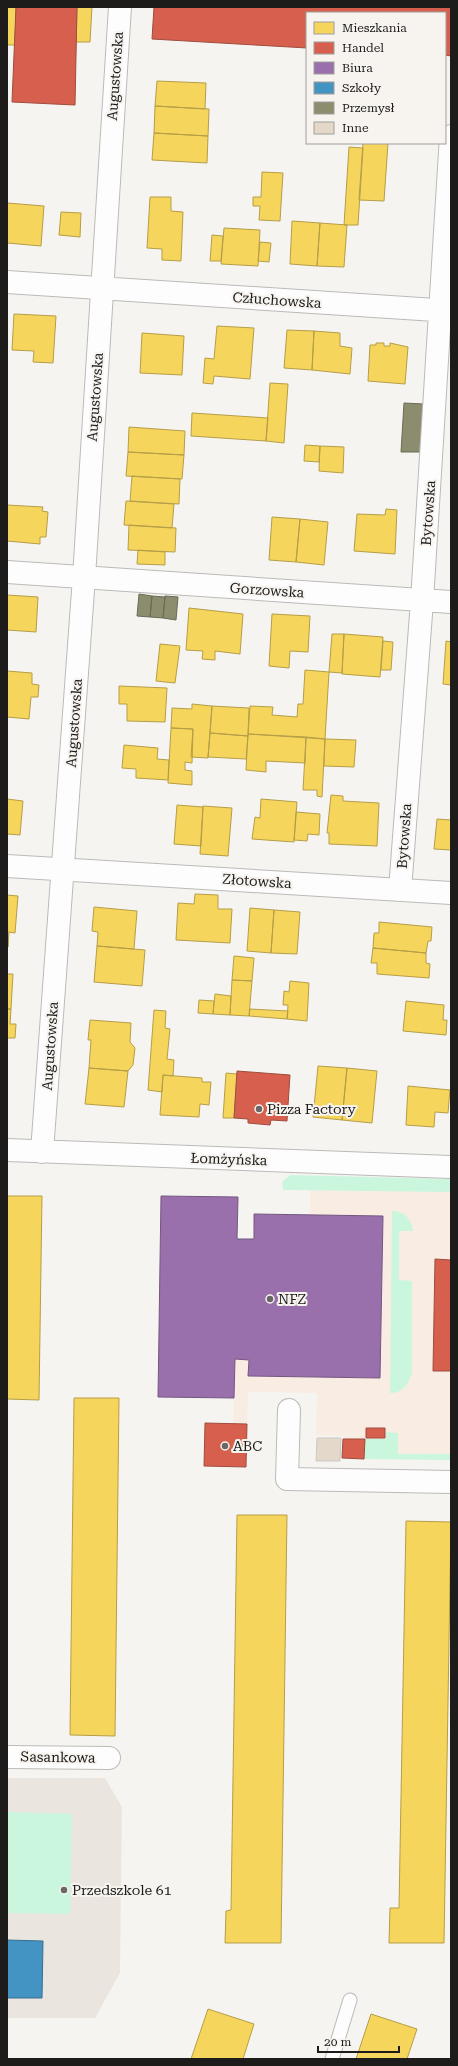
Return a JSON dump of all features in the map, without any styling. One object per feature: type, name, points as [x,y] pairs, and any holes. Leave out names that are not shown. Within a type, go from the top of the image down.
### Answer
[{"type":"street","name":"Augustowska","points":[[42,1152],[84,577],[120,7]]},
{"type":"street","name":"Bytowska","points":[[400,890],[446,311],[451,136]]},
{"type":"street","points":[[7,282],[102,289]]},
{"type":"street","name":"Człuchowska","points":[[102,289],[446,311]]},
{"type":"street","points":[[7,572],[84,577]]},
{"type":"street","name":"Gorzowska","points":[[84,577],[451,602]]},
{"type":"street","points":[[7,866],[63,869]]},
{"type":"street","name":"Złotowska","points":[[63,869],[451,893]]},
{"type":"street","name":"Łomżyńska","points":[[7,1150],[451,1167]]},
{"type":"street","points":[[289,1410],[287,1479],[451,1482]]},
{"type":"street","name":"Sasankowa","points":[[7,1757],[109,1758]]},
{"type":"lane","points":[[332,2059],[350,2000]]},
{"type":"shaded area","points":[[310,1185],[451,1187],[451,1460],[342,1458],[343,1436],[316,1435],[317,1393],[248,1392],[247,1424],[233,1424],[234,1398],[158,1397],[161,1196],[237,1239],[253,1239],[254,1214],[310,1215]]},
{"type":"shaded area","name":"Przedszkole 61","points":[[7,1778],[105,1778],[122,1807],[120,1973],[95,2018],[7,2018]]},
{"type":"green space","points":[[290,1175],[451,1179],[451,1192],[283,1190],[282,1182]]},
{"type":"green space","points":[[392,1211],[400,1212],[407,1216],[413,1231],[399,1231],[399,1280],[412,1281],[412,1373],[404,1388],[395,1393],[390,1393]]},
{"type":"green space","points":[[386,1432],[398,1433],[398,1454],[451,1454],[451,1460],[364,1459],[365,1439],[386,1439]]},
{"type":"green space","points":[[7,1812],[72,1814],[70,1914],[7,1913]]},
{"type":"building: Mieszkania","points":[[7,7],[16,7],[15,45],[7,45]]},
{"type":"building: Mieszkania","points":[[77,7],[92,7],[90,42],[76,42]]},
{"type":"building: Mieszkania","points":[[157,81],[206,83],[205,109],[155,106]]},
{"type":"building: Mieszkania","points":[[155,106],[209,109],[208,136],[154,133]]},
{"type":"building: Mieszkania","points":[[154,133],[208,136],[207,163],[152,160]]},
{"type":"building: Mieszkania","points":[[363,144],[388,144],[384,201],[359,200]]},
{"type":"building: Mieszkania","points":[[349,147],[363,148],[358,225],[344,225]]},
{"type":"building: Mieszkania","points":[[262,172],[283,173],[280,221],[259,220],[260,206],[253,206],[253,197],[261,197]]},
{"type":"building: Mieszkania","points":[[150,197],[171,197],[171,211],[183,212],[181,261],[162,260],[162,249],[147,248]]},
{"type":"building: Mieszkania","points":[[7,203],[44,206],[41,246],[7,243]]},
{"type":"building: Mieszkania","points":[[61,212],[81,213],[80,237],[59,235]]},
{"type":"building: Mieszkania","points":[[292,221],[320,223],[317,266],[290,264]]},
{"type":"building: Mieszkania","points":[[320,223],[347,225],[344,267],[317,266]]},
{"type":"building: Mieszkania","points":[[224,228],[260,230],[258,266],[221,264]]},
{"type":"building: Mieszkania","points":[[212,235],[223,236],[221,261],[210,261]]},
{"type":"building: Mieszkania","points":[[260,242],[271,243],[269,262],[258,261]]},
{"type":"building: Mieszkania","points":[[14,314],[56,316],[53,363],[33,362],[34,351],[12,350]]},
{"type":"building: Mieszkania","points":[[217,326],[254,328],[250,379],[214,376],[213,384],[203,383],[205,358],[214,359]]},
{"type":"building: Mieszkania","points":[[287,330],[314,331],[312,370],[284,368]]},
{"type":"building: Mieszkania","points":[[314,331],[340,333],[340,346],[352,348],[350,374],[312,370]]},
{"type":"building: Mieszkania","points":[[142,333],[184,336],[182,375],[140,373]]},
{"type":"building: Mieszkania","points":[[376,343],[384,343],[384,346],[390,346],[390,343],[408,347],[405,384],[368,381],[370,345],[376,345]]},
{"type":"building: Mieszkania","points":[[270,383],[288,384],[284,443],[266,441]]},
{"type":"building: Mieszkania","points":[[192,413],[268,418],[266,441],[191,436]]},
{"type":"building: Mieszkania","points":[[129,427],[185,431],[184,455],[128,452]]},
{"type":"building: Mieszkania","points":[[305,445],[320,446],[319,462],[304,461]]},
{"type":"building: Mieszkania","points":[[320,446],[344,447],[343,473],[319,471]]},
{"type":"building: Mieszkania","points":[[128,452],[184,455],[182,479],[126,476]]},
{"type":"building: Mieszkania","points":[[132,476],[180,479],[179,504],[130,501]]},
{"type":"building: Mieszkania","points":[[126,501],[174,504],[172,528],[124,525]]},
{"type":"building: Mieszkania","points":[[7,505],[43,507],[42,511],[48,512],[46,537],[40,537],[40,544],[7,541]]},
{"type":"building: Mieszkania","points":[[386,509],[397,510],[395,554],[354,551],[357,514],[385,515]]},
{"type":"building: Mieszkania","points":[[272,517],[300,519],[296,562],[269,560]]},
{"type":"building: Mieszkania","points":[[300,519],[328,522],[324,565],[296,562]]},
{"type":"building: Mieszkania","points":[[129,525],[176,528],[175,552],[128,550]]},
{"type":"building: Mieszkania","points":[[138,550],[165,552],[165,565],[137,564]]},
{"type":"building: Mieszkania","points":[[7,595],[38,597],[36,632],[7,630]]},
{"type":"building: Mieszkania","points":[[189,608],[243,614],[240,654],[215,651],[215,660],[202,659],[203,651],[186,650]]},
{"type":"building: Mieszkania","points":[[272,614],[310,616],[308,652],[290,651],[289,668],[269,666]]},
{"type":"building: Mieszkania","points":[[332,634],[344,634],[342,673],[329,672]]},
{"type":"building: Mieszkania","points":[[344,634],[383,637],[380,677],[342,674]]},
{"type":"building: Mieszkania","points":[[383,641],[393,642],[391,670],[381,670]]},
{"type":"building: Mieszkania","points":[[446,641],[451,642],[451,685],[443,684]]},
{"type":"building: Mieszkania","points":[[160,644],[180,646],[175,683],[156,681]]},
{"type":"building: Mieszkania","points":[[305,670],[329,672],[325,739],[248,734],[250,706],[273,707],[272,715],[297,717],[298,704],[303,704]]},
{"type":"building: Mieszkania","points":[[7,671],[32,673],[32,684],[39,685],[38,697],[31,697],[29,719],[7,717]]},
{"type":"building: Mieszkania","points":[[119,686],[167,688],[165,722],[127,721],[127,704],[119,704]]},
{"type":"building: Mieszkania","points":[[192,704],[212,706],[208,758],[191,757],[193,729],[171,728],[172,708],[192,709]]},
{"type":"building: Mieszkania","points":[[212,706],[249,708],[248,736],[210,733]]},
{"type":"building: Mieszkania","points":[[171,728],[193,729],[192,763],[185,762],[185,770],[192,771],[192,785],[168,783]]},
{"type":"building: Mieszkania","points":[[210,733],[248,736],[246,759],[208,757]]},
{"type":"building: Mieszkania","points":[[248,734],[306,737],[305,763],[266,761],[266,772],[246,770]]},
{"type":"building: Mieszkania","points":[[306,737],[325,739],[322,797],[317,796],[317,790],[303,790]]},
{"type":"building: Mieszkania","points":[[325,739],[356,740],[354,767],[324,766]]},
{"type":"building: Mieszkania","points":[[124,745],[158,748],[157,759],[169,760],[168,780],[136,778],[136,769],[122,768]]},
{"type":"building: Mieszkania","points":[[331,795],[343,796],[343,801],[379,803],[377,846],[329,844],[329,833],[327,833]]},
{"type":"building: Mieszkania","points":[[7,799],[23,801],[20,835],[7,834]]},
{"type":"building: Mieszkania","points":[[261,799],[297,802],[294,842],[252,839],[255,817],[260,818]]},
{"type":"building: Mieszkania","points":[[177,805],[203,807],[201,846],[174,844]]},
{"type":"building: Mieszkania","points":[[203,806],[232,808],[228,856],[200,854]]},
{"type":"building: Mieszkania","points":[[296,812],[320,814],[319,835],[308,834],[307,841],[294,840]]},
{"type":"building: Mieszkania","points":[[437,819],[451,820],[451,850],[434,849]]},
{"type":"building: Mieszkania","points":[[195,894],[218,895],[218,909],[232,909],[230,943],[176,940],[178,903],[194,904]]},
{"type":"building: Mieszkania","points":[[7,895],[18,896],[15,933],[9,932],[8,947]]},
{"type":"building: Mieszkania","points":[[94,907],[137,911],[134,949],[97,946],[98,932],[92,931]]},
{"type":"building: Mieszkania","points":[[250,908],[274,910],[271,953],[247,951]]},
{"type":"building: Mieszkania","points":[[274,910],[300,912],[297,954],[271,953]]},
{"type":"building: Mieszkania","points":[[379,922],[432,927],[431,941],[428,941],[426,953],[373,948],[374,933],[379,933]]},
{"type":"building: Mieszkania","points":[[97,946],[145,950],[142,986],[94,982]]},
{"type":"building: Mieszkania","points":[[373,948],[426,953],[426,963],[430,964],[429,978],[377,974],[377,963],[371,963]]},
{"type":"building: Mieszkania","points":[[234,956],[254,958],[252,981],[232,980]]},
{"type":"building: Mieszkania","points":[[7,974],[13,974],[11,1009],[7,1009]]},
{"type":"building: Mieszkania","points":[[232,980],[252,981],[249,1016],[230,1015]]},
{"type":"building: Mieszkania","points":[[290,981],[309,983],[307,1021],[287,1019],[288,1005],[283,1005],[284,991],[289,992]]},
{"type":"building: Mieszkania","points":[[215,994],[231,996],[230,1015],[213,1014]]},
{"type":"building: Mieszkania","points":[[199,1000],[214,1001],[213,1014],[198,1013]]},
{"type":"building: Mieszkania","points":[[406,1001],[444,1005],[443,1020],[447,1020],[446,1035],[403,1031]]},
{"type":"building: Mieszkania","points":[[7,1009],[11,1009],[10,1024],[16,1024],[15,1038],[7,1038]]},
{"type":"building: Mieszkania","points":[[250,1009],[288,1011],[287,1019],[249,1016]]},
{"type":"building: Mieszkania","points":[[154,1010],[166,1011],[165,1028],[170,1029],[167,1059],[174,1060],[173,1076],[163,1075],[162,1092],[148,1090]]},
{"type":"building: Mieszkania","points":[[90,1020],[131,1023],[130,1042],[135,1048],[133,1065],[128,1071],[89,1068],[91,1040],[88,1040]]},
{"type":"building: Mieszkania","points":[[318,1066],[347,1068],[342,1120],[313,1117]]},
{"type":"building: Mieszkania","points":[[89,1068],[128,1071],[124,1107],[85,1104]]},
{"type":"building: Mieszkania","points":[[347,1068],[377,1071],[372,1123],[342,1120]]},
{"type":"building: Mieszkania","points":[[226,1073],[237,1074],[234,1118],[223,1118]]},
{"type":"building: Mieszkania","points":[[163,1075],[202,1078],[202,1082],[211,1082],[209,1105],[200,1104],[199,1117],[160,1115]]},
{"type":"building: Mieszkania","points":[[408,1086],[450,1090],[448,1113],[435,1112],[434,1127],[406,1125]]},
{"type":"building: Mieszkania","points":[[7,1196],[42,1196],[39,1400],[7,1399]]},
{"type":"building: Mieszkania","points":[[74,1398],[119,1398],[115,1736],[70,1735]]},
{"type":"building: Mieszkania","points":[[237,1515],[287,1515],[281,1943],[225,1943],[226,1911],[231,1910]]},
{"type":"building: Mieszkania","points":[[406,1521],[451,1522],[444,1943],[389,1943],[390,1908],[399,1908]]},
{"type":"building: Mieszkania","points":[[208,2009],[254,2024],[243,2059],[191,2059]]},
{"type":"building: Mieszkania","points":[[371,2014],[417,2029],[407,2059],[356,2059]]},
{"type":"building: Handel","points":[[16,7],[77,7],[75,105],[12,102]]},
{"type":"building: Handel","points":[[154,7],[451,7],[451,56],[446,55],[446,12],[306,12],[306,48],[152,39]]},
{"type":"building: Handel","points":[[237,1071],[290,1075],[287,1121],[271,1120],[270,1125],[248,1123],[248,1119],[234,1118]]},
{"type":"building: Handel","points":[[435,1259],[451,1260],[451,1371],[433,1371]]},
{"type":"building: Handel","points":[[205,1423],[247,1424],[246,1467],[204,1466]]},
{"type":"building: Handel","points":[[366,1428],[385,1428],[385,1438],[366,1438]]},
{"type":"building: Handel","points":[[343,1439],[365,1439],[364,1459],[342,1458]]},
{"type":"building: Biura","name":"NFZ","points":[[161,1196],[238,1197],[237,1239],[254,1239],[254,1214],[383,1216],[380,1378],[248,1376],[249,1360],[235,1359],[234,1398],[158,1397]]},
{"type":"building: Szkoły","points":[[7,1940],[43,1941],[42,1998],[7,1998]]},
{"type":"building: Przemysł","points":[[404,403],[424,404],[421,452],[401,452]]},
{"type":"building: Przemysł","points":[[139,594],[152,596],[150,617],[137,616]]},
{"type":"building: Przemysł","points":[[152,596],[165,597],[163,618],[150,617]]},
{"type":"building: Przemysł","points":[[165,596],[178,597],[176,620],[163,618]]},
{"type":"building: Inne","points":[[317,1438],[341,1438],[340,1461],[316,1461]]},
{"type":"place","name":"Pizza Factory","points":[[259,1109]]},
{"type":"place","name":"NFZ","points":[[270,1299]]},
{"type":"place","name":"ABC","points":[[225,1446]]},
{"type":"place","name":"Przedszkole 61","points":[[64,1890]]}]
